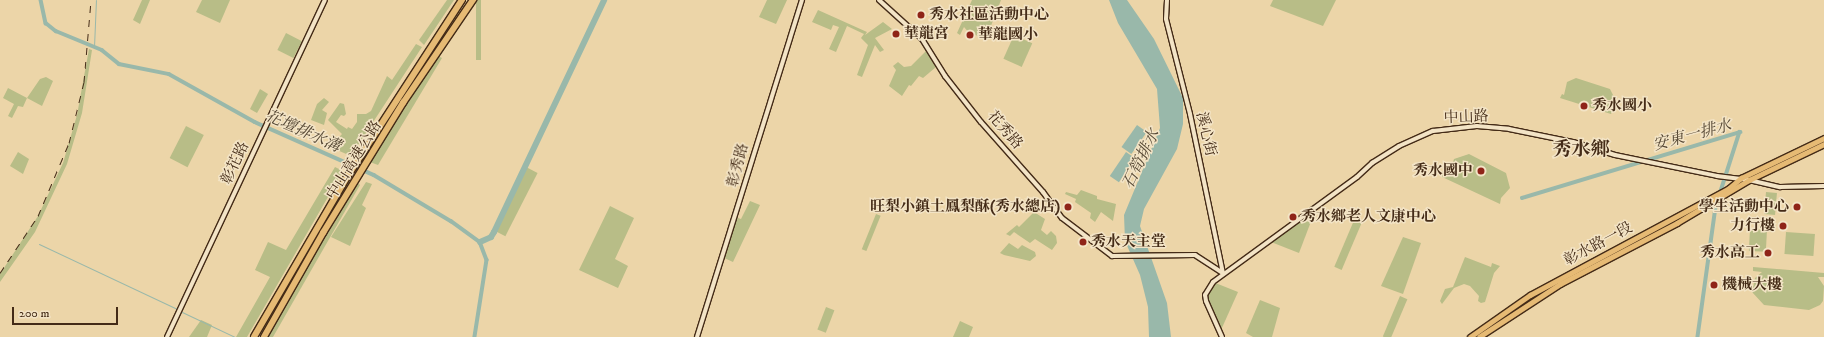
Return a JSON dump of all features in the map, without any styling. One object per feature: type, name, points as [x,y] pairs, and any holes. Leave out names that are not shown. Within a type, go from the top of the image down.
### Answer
[{"type":"highway","name":"中山高速公路","points":[[254,337],[349,174],[398,95],[462,0]]},
{"type":"highway","name":"中山高速公路","points":[[264,337],[323,233],[403,103],[473,0]]},
{"type":"main road","name":"彰水路一段","points":[[1470,337],[1530,294],[1728,189],[1741,178],[1823,141]]},
{"type":"main road","name":"彰水路一段","points":[[1479,337],[1548,290],[1726,196],[1749,180],[1823,141]]},
{"type":"street","name":"彰花路","points":[[167,337],[325,0]]},
{"type":"street","name":"彰秀路","points":[[697,337],[802,0]]},
{"type":"street","name":"花秀路","points":[[879,0],[922,39],[949,82],[1043,192],[1060,217],[1112,256],[1195,255],[1223,273]]},
{"type":"street","name":"溪心街","points":[[1167,0],[1166,19],[1190,114],[1223,273]]},
{"type":"street","name":"中山路","points":[[1222,337],[1207,306],[1205,295],[1208,287],[1223,273],[1339,190],[1372,163],[1421,135],[1446,128],[1477,126],[1509,129],[1573,142],[1615,155],[1726,178],[1741,178],[1780,187],[1824,186]]},
{"type":"green space","points":[[142,0],[150,0],[140,24],[133,20]]},
{"type":"green space","points":[[202,0],[230,0],[220,23],[196,12]]},
{"type":"green space","points":[[447,0],[454,0],[424,45],[419,40]]},
{"type":"green space","points":[[476,0],[481,0],[481,60],[476,60]]},
{"type":"green space","points":[[767,0],[787,0],[776,24],[759,17]]},
{"type":"green space","points":[[972,0],[1001,0],[989,31],[979,36],[970,34],[964,27],[960,35],[957,33]]},
{"type":"green space","points":[[1273,0],[1336,0],[1323,26],[1270,6]]},
{"type":"green space","points":[[818,10],[867,32],[865,35],[883,22],[892,29],[875,38],[884,50],[880,52],[875,45],[862,77],[857,75],[868,45],[861,38],[864,34],[847,26],[836,52],[829,49],[839,27],[833,25],[831,30],[812,22]]},
{"type":"green space","points":[[286,33],[302,41],[293,58],[277,50]]},
{"type":"green space","points":[[1014,35],[1032,43],[1022,67],[1003,59]]},
{"type":"green space","points":[[416,44],[422,47],[351,156],[330,147],[342,134],[328,120],[340,103],[344,104],[346,114],[344,116],[341,115],[336,122],[347,129],[348,127],[352,129],[357,122],[357,114],[366,114],[371,111],[387,76],[392,80]]},
{"type":"green space","points":[[89,49],[92,50],[82,113],[67,164],[35,232],[0,282],[0,274],[38,216],[63,163],[77,115]]},
{"type":"green space","points":[[926,51],[936,67],[923,78],[919,76],[911,86],[909,85],[902,96],[889,86],[896,70],[893,66],[898,62],[904,67],[911,66]]},
{"type":"green space","points":[[438,56],[442,58],[378,165],[370,162]]},
{"type":"green space","points":[[46,77],[53,81],[42,106],[27,98],[40,79]]},
{"type":"green space","points":[[1576,78],[1610,89],[1614,97],[1609,109],[1613,110],[1611,114],[1560,98],[1562,94],[1564,95],[1567,82]]},
{"type":"green space","points":[[8,88],[27,98],[23,107],[18,106],[12,118],[8,116],[14,104],[3,98]]},
{"type":"green space","points":[[260,89],[268,94],[257,113],[250,109]]},
{"type":"green space","points":[[324,98],[329,102],[322,110],[327,113],[324,125],[311,120],[317,104]]},
{"type":"green space","points":[[186,126],[204,135],[187,167],[170,158]]},
{"type":"green space","points":[[18,152],[29,159],[23,174],[10,166]]},
{"type":"green space","points":[[1469,154],[1506,173],[1510,188],[1501,198],[1500,204],[1440,176],[1442,171],[1449,174],[1454,159]]},
{"type":"green space","points":[[335,167],[343,171],[247,337],[236,337],[270,277],[255,270],[268,242],[286,250]]},
{"type":"green space","points":[[526,167],[538,173],[505,236],[494,230]]},
{"type":"green space","points":[[357,182],[360,185],[273,337],[267,337]]},
{"type":"green space","points":[[366,182],[372,184],[362,205],[366,208],[350,246],[331,237]]},
{"type":"green space","points":[[1081,190],[1097,196],[1097,199],[1116,204],[1113,221],[1101,212],[1095,222],[1090,218],[1091,213],[1075,202],[1076,199],[1065,194],[1066,192],[1077,195]]},
{"type":"green space","points":[[1766,192],[1777,193],[1775,215],[1764,214]]},
{"type":"green space","points":[[750,201],[760,205],[733,262],[722,257],[735,217],[741,219]]},
{"type":"green space","points":[[610,206],[634,218],[615,259],[628,266],[618,288],[579,270]]},
{"type":"green space","points":[[1315,211],[1299,253],[1271,242]]},
{"type":"green space","points":[[1034,212],[1045,219],[1041,230],[1047,235],[1051,231],[1056,236],[1057,243],[1052,250],[1035,239],[1030,243],[1014,232],[1010,236],[1006,234],[1017,225],[1019,227]]},
{"type":"green space","points":[[876,214],[881,216],[866,251],[862,249]]},
{"type":"green space","points":[[1355,218],[1362,221],[1342,270],[1334,267]]},
{"type":"green space","points":[[1750,229],[1767,230],[1766,252],[1749,251]]},
{"type":"green space","points":[[1786,232],[1815,234],[1813,256],[1784,254]]},
{"type":"green space","points":[[1403,237],[1421,243],[1403,294],[1381,286]]},
{"type":"green space","points":[[1009,243],[1018,249],[1022,245],[1035,252],[1036,256],[1030,261],[1000,253]]},
{"type":"green space","points":[[1465,257],[1491,267],[1492,263],[1500,266],[1494,273],[1485,302],[1481,303],[1478,301],[1479,296],[1470,286],[1464,284],[1454,288],[1442,304],[1440,301],[1445,289],[1453,287]]},
{"type":"green space","points":[[1753,267],[1824,273],[1824,277],[1818,277],[1824,286],[1823,301],[1820,305],[1809,310],[1764,305],[1752,292],[1755,278],[1762,272],[1753,271]]},
{"type":"green space","points":[[1213,282],[1238,292],[1221,330],[1209,306],[1207,295]]},
{"type":"green space","points":[[1400,296],[1407,299],[1391,337],[1383,337]]},
{"type":"green space","points":[[1260,300],[1280,308],[1272,337],[1253,337],[1246,333]]},
{"type":"green space","points":[[826,307],[834,310],[826,333],[817,329]]},
{"type":"green space","points":[[201,320],[212,325],[207,337],[189,337]]},
{"type":"green space","points":[[960,321],[973,327],[969,337],[953,337]]},
{"type":"shaded area","points":[[1109,0],[1127,0],[1154,39],[1183,98],[1183,124],[1177,149],[1144,209],[1140,226],[1167,303],[1171,337],[1149,337],[1148,307],[1140,275],[1125,241],[1124,215],[1160,128],[1157,89],[1118,23]]},
{"type":"shaded area","points":[[1137,125],[1147,132],[1131,154],[1122,147]]},
{"type":"shaded area","points":[[1126,152],[1135,158],[1119,182],[1110,176]]},
{"type":"waterway","name":"花壇排水溝","points":[[41,0],[46,23],[56,31],[102,50],[119,64],[169,74],[255,122],[374,175],[451,221],[480,242],[487,260],[475,337]]},
{"type":"waterway","points":[[94,47],[96,0]]},
{"type":"waterway","points":[[480,242],[491,237],[494,232],[604,0]]},
{"type":"waterway","name":"安東一排水","points":[[1522,198],[1740,132],[1716,207],[1698,337]]},
{"type":"waterway","points":[[39,244],[179,310]]},
{"type":"waterway","points":[[182,312],[235,337]]},
{"type":"railway","points":[[0,273],[38,216],[69,143],[84,82],[91,0]]},
{"type":"place","name":"秀水社區活動中心","points":[[921,15]]},
{"type":"place","name":"華龍宮","points":[[896,34]]},
{"type":"place","name":"華龍國小","points":[[970,35]]},
{"type":"place","name":"秀水國小","points":[[1584,106]]},
{"type":"place","name":"秀水國中","points":[[1481,171]]},
{"type":"place","name":"旺梨小鎮土鳳梨酥(秀水總店)","points":[[1068,207]]},
{"type":"place","name":"學生活動中心","points":[[1797,207]]},
{"type":"place","name":"秀水鄉老人文康中心","points":[[1293,217]]},
{"type":"place","name":"力行樓","points":[[1783,226]]},
{"type":"place","name":"秀水天主堂","points":[[1083,242]]},
{"type":"place","name":"秀水高工","points":[[1768,253]]},
{"type":"place","name":"機械大樓","points":[[1714,285]]},
{"type":"district","name":"秀水鄉","points":[[1581,150]]},
{"type":"water label","name":"石筍排水","points":[[1141,159]]}]
